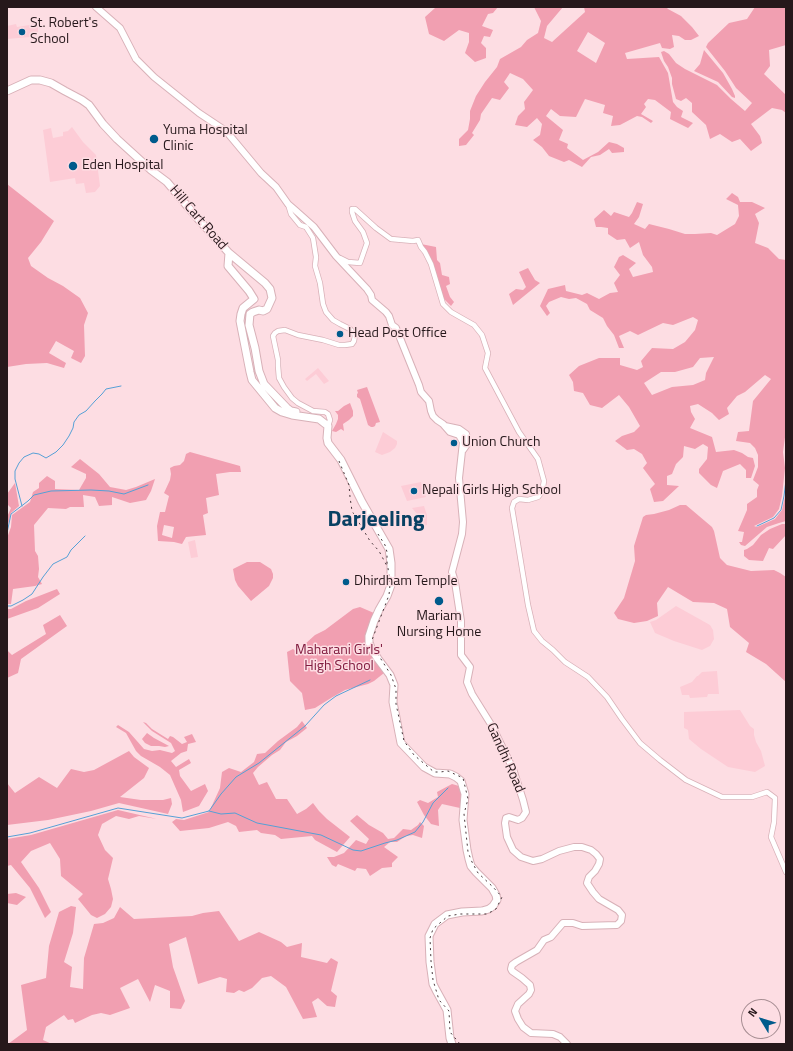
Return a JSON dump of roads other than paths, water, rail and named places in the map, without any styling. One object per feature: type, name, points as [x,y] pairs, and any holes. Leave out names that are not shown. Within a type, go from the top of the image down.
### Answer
[{"type":"highway","name":"Hill Cart Road","points":[[7,91],[31,80],[44,80],[86,102],[112,134],[151,170],[167,182],[229,253],[228,266],[254,299],[244,308],[240,321],[252,380],[275,408],[292,416],[316,418],[328,426]]},
{"type":"highway","points":[[229,253],[265,283],[272,294],[272,298],[267,309],[253,312],[250,314],[248,320],[259,371],[264,384],[291,411],[312,415],[316,418]]},
{"type":"highway","points":[[328,426],[328,443],[341,460],[362,502],[389,549],[391,563],[391,585],[374,621],[369,636],[372,648],[390,675],[394,684],[393,702],[402,743],[424,768],[435,773],[450,774],[461,781],[465,794],[462,820],[466,850],[471,866],[492,888],[496,895],[496,900],[493,906],[489,909],[447,915],[435,924],[429,936],[433,984],[447,1010],[452,1044]]},
{"type":"main road","name":"Gandhi Road","points":[[96,7],[120,28],[136,59],[149,73],[199,113],[226,131],[261,173],[276,187],[288,204],[314,227],[336,256],[367,289],[372,300],[389,316],[392,325],[396,328],[421,392],[429,401],[433,416],[450,432],[459,435],[463,442],[459,478],[463,522],[462,534],[452,572],[461,621],[461,655],[470,667],[467,682],[472,694],[492,726],[513,769],[523,800],[526,812],[522,818],[518,820],[509,817],[506,818],[505,823],[507,837],[513,850],[521,856],[533,860],[542,859],[559,851],[574,847],[582,847],[591,850],[600,859],[599,864],[589,877],[587,883],[599,899],[618,910],[622,915],[621,921],[617,925],[582,926],[573,923],[563,923],[551,937],[544,940],[537,950],[512,965],[512,971],[530,985],[531,990],[529,994],[518,1004],[515,1011],[523,1027],[531,1033],[553,1034],[560,1037],[568,1044]]},
{"type":"street","points":[[288,204],[291,214],[300,225],[306,227],[313,238],[316,257],[314,266],[320,283],[323,304],[326,312],[336,322],[350,329],[355,335],[352,344],[345,345],[339,345],[285,330],[278,331],[273,336],[278,360],[279,378],[284,387],[292,398],[298,403],[313,411],[327,413],[330,418],[328,426]]},
{"type":"street","points":[[336,256],[348,262],[360,263],[364,254],[367,243],[363,232],[355,221],[352,209],[355,209],[391,239],[418,240],[431,264],[443,304],[451,312],[474,324],[482,335],[488,353],[485,368],[519,432],[538,459],[544,481],[542,492],[538,497],[528,500],[519,499],[514,502],[512,508],[528,605],[534,631],[542,641],[565,662],[588,677],[607,697],[640,744],[686,780],[722,797],[752,797],[767,792],[775,798],[774,822],[771,837],[786,872]]},
{"type":"waterway","points":[[22,506],[15,479],[15,471],[19,463],[24,457],[33,453],[39,454],[46,458],[56,452],[69,436],[74,422],[79,415],[86,411],[106,389],[121,386]]},
{"type":"waterway","points":[[786,447],[786,455]]},
{"type":"waterway","points":[[757,526],[774,518],[781,510],[786,480]]},
{"type":"waterway","points":[[7,533],[11,514],[34,495],[51,491],[91,490],[124,494],[148,485]]},
{"type":"waterway","points":[[7,606],[11,606],[32,594],[53,564],[67,557],[71,550],[85,536]]},
{"type":"waterway","points":[[7,837],[30,833],[118,808],[182,818],[209,811],[236,777],[259,763],[305,726],[324,705],[336,696],[370,680]]},
{"type":"waterway","points":[[209,811],[221,814],[235,813],[257,823],[321,835],[353,850],[361,851],[397,840],[415,832],[423,822],[433,803],[448,788]]},
{"type":"railway","points":[[339,461],[349,485],[352,511],[370,541],[379,551],[388,568],[390,585],[389,595],[372,640],[374,648],[391,675],[396,689],[396,704],[404,741],[414,755],[434,772],[448,771],[463,778],[468,799],[464,814],[468,852],[478,873],[502,897],[496,909],[487,914],[460,914],[448,916],[433,929],[430,938],[433,980],[439,1000],[449,1011],[450,1032],[460,1044]]},
{"type":"railway","points":[[378,534],[385,545],[387,552],[387,564]]},
{"type":"place","name":"St. Robert's School","points":[[22,32]]},
{"type":"place","name":"Yuma Hospital Clinic","points":[[154,139]]},
{"type":"place","name":"Eden Hospital","points":[[73,166]]},
{"type":"place","name":"Head Post Office","points":[[340,334]]},
{"type":"place","name":"Union Church","points":[[454,443]]},
{"type":"place","name":"Nepali Girls High School","points":[[414,491]]},
{"type":"place","name":"Dhirdham Temple","points":[[346,582]]},
{"type":"place","name":"Mariam Nursing Home","points":[[439,601]]},
{"type":"district","name":"Darjeeling","points":[[376,521]]},
{"type":"park label","name":"Maharani Girls' High School","points":[[339,660]]}]
